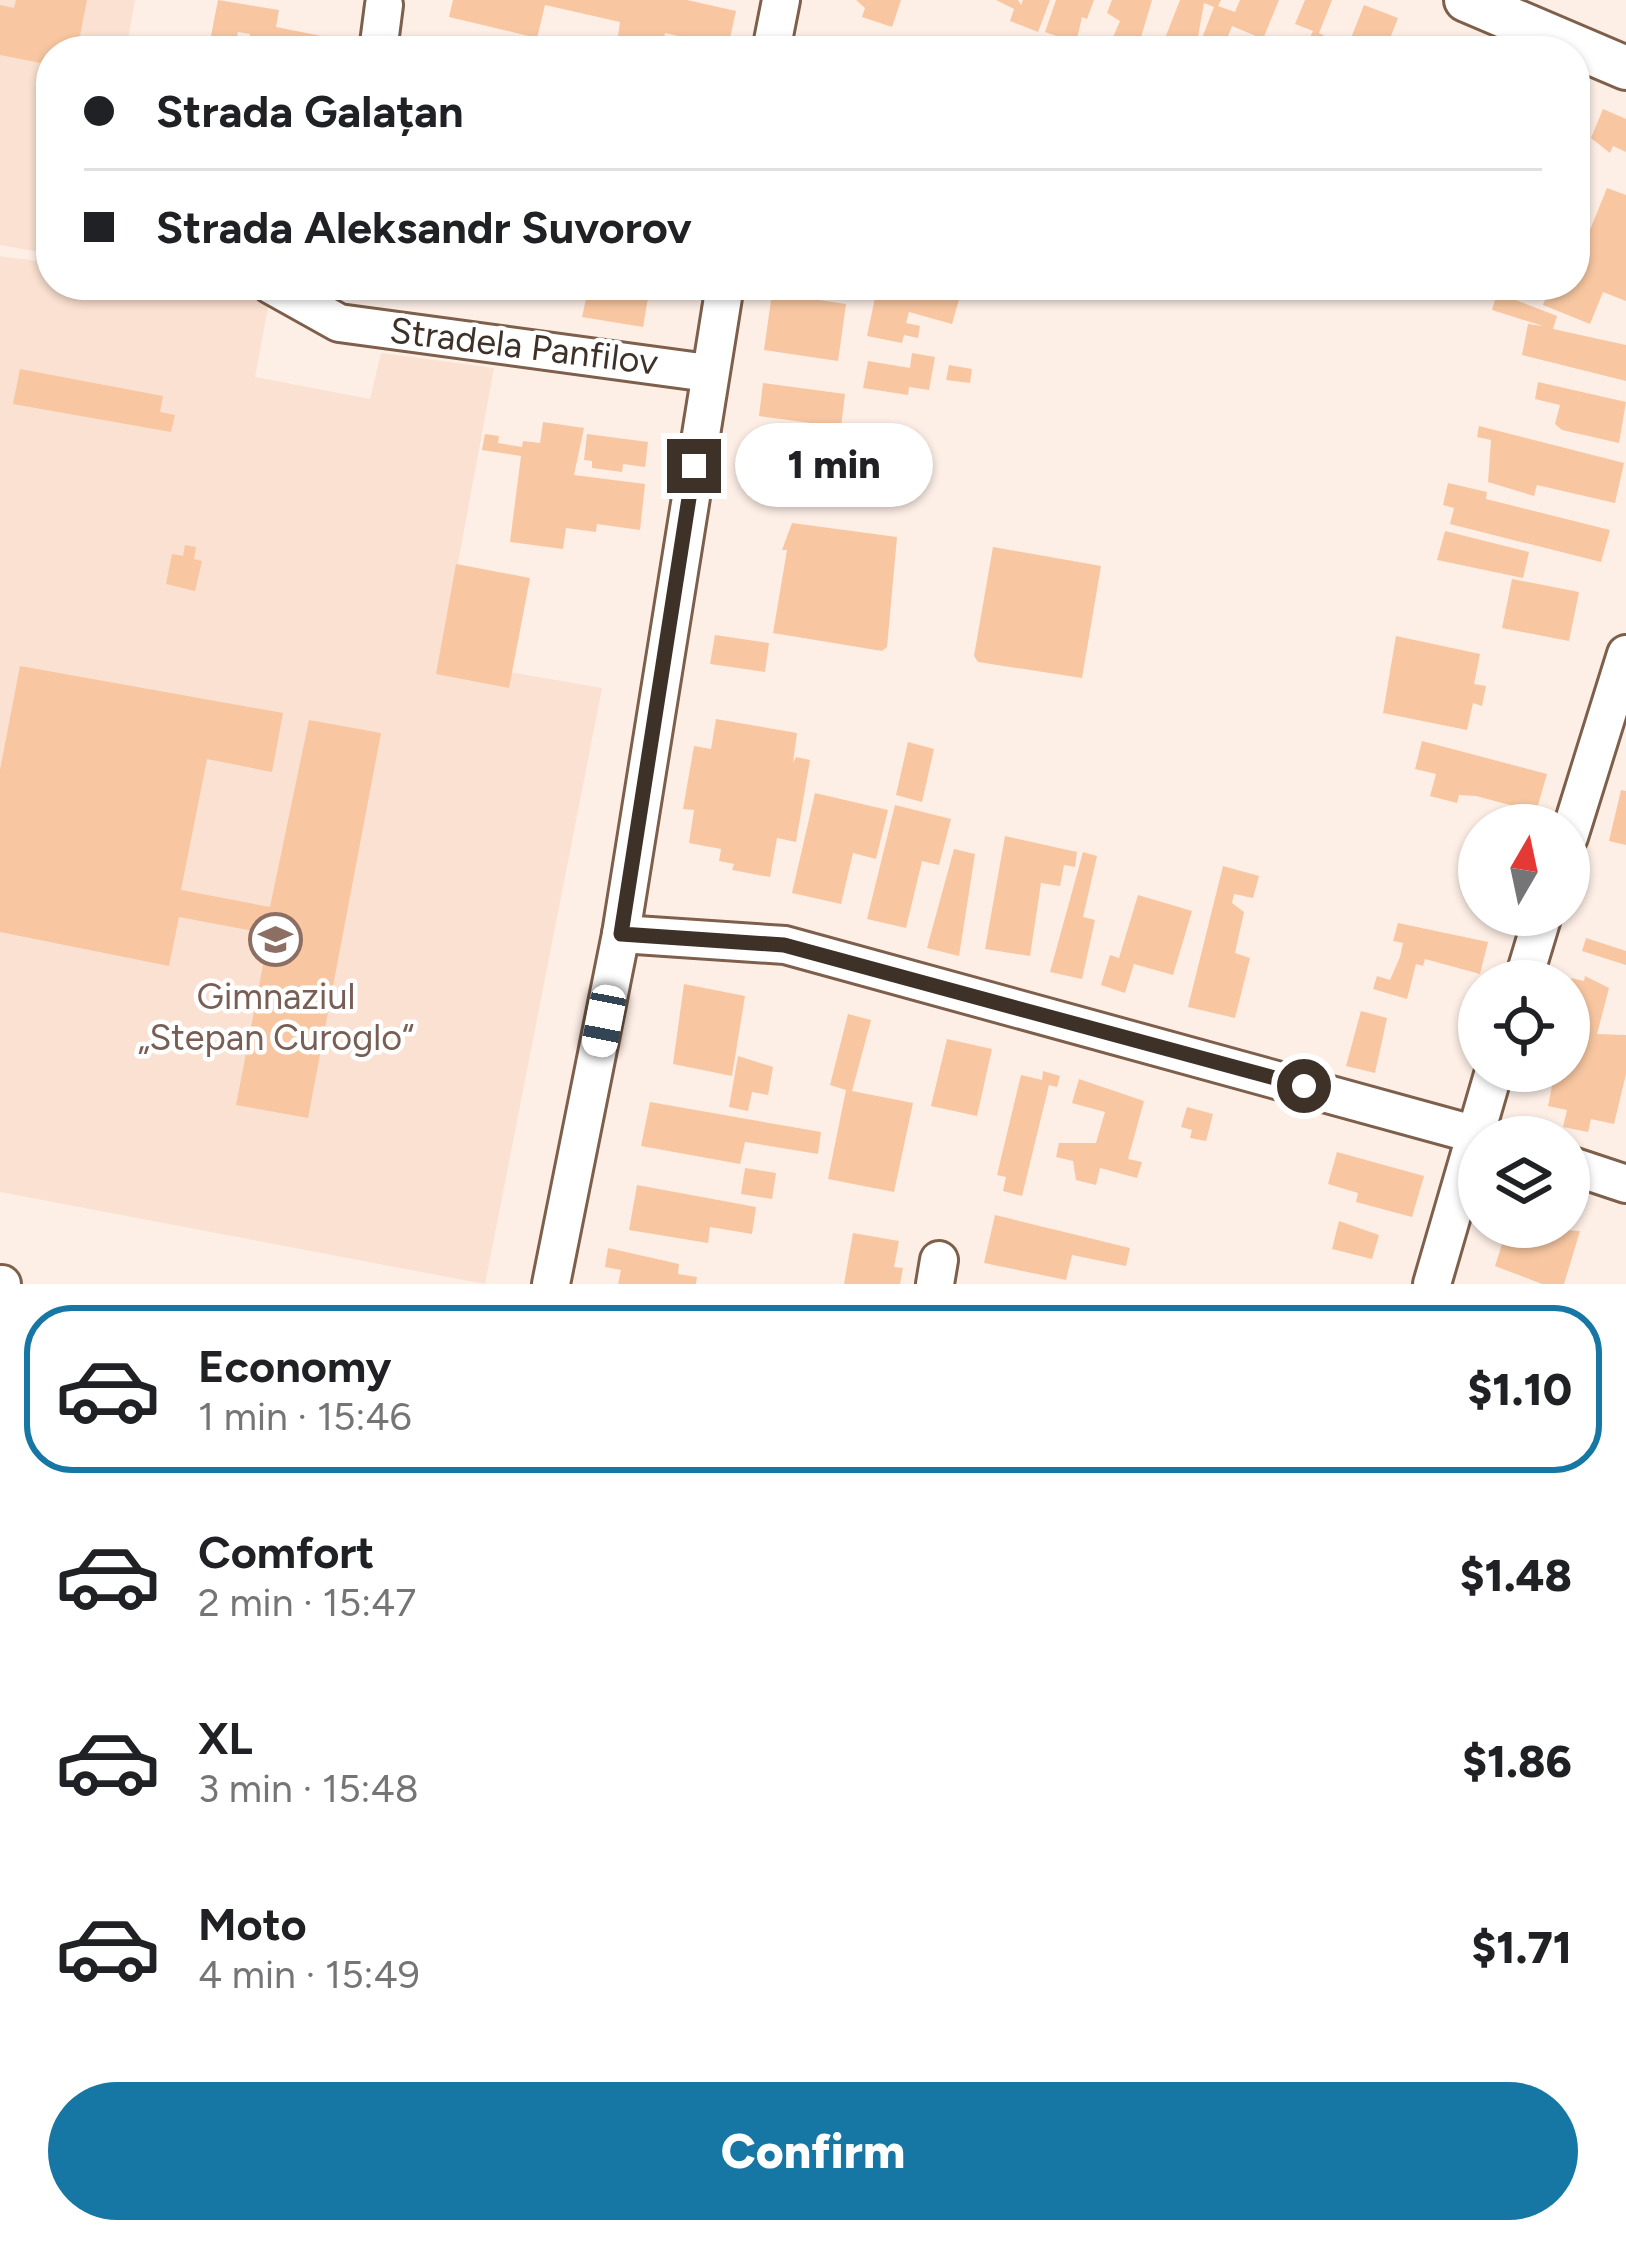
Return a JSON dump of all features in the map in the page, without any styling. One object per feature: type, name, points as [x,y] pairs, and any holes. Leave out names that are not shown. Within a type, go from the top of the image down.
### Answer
[{"type":"street","points":[[774,36],[781,0]]},
{"type":"street","points":[[1466,0],[1551,36]]},
{"type":"street","points":[[380,36],[384,5]]},
{"type":"street","points":[[1590,53],[1626,68]]},
{"type":"street","name":"Stradela Panfilov","points":[[298,300],[339,323],[708,373]]},
{"type":"street","name":"Stradela Panfilov","points":[[339,323],[342,300]]},
{"type":"street","points":[[551,1284],[621,934],[722,300]]},
{"type":"street","points":[[1579,804],[1626,654]]},
{"type":"street","points":[[621,934],[784,945],[1458,1130]]},
{"type":"street","points":[[1590,1172],[1626,1184]]},
{"type":"street","points":[[1432,1284],[1458,1204]]},
{"type":"shaded area","points":[[0,0],[135,0],[129,36],[36,36],[36,251],[0,245]]},
{"type":"shaded area","name":"Gimnaziul „Stepan Curoglo“","points":[[0,256],[36,261],[36,300],[269,300],[255,377],[370,399],[381,353],[494,368],[440,660],[602,688],[485,1284],[0,1192]]},
{"type":"building","points":[[16,0],[87,0],[80,36],[36,36],[36,62],[0,55],[0,5],[14,8]]},
{"type":"building","points":[[218,0],[279,10],[276,27],[322,36],[238,32],[237,36],[211,36]]},
{"type":"building","points":[[453,0],[687,0],[736,11],[730,36],[618,36],[620,22],[545,5],[537,36],[449,17]]},
{"type":"building","points":[[856,0],[901,0],[892,27],[862,17],[865,8]]},
{"type":"building","points":[[996,0],[1018,0],[1021,5],[1023,0],[1050,0],[1038,32],[1010,21],[1014,9]]},
{"type":"building","points":[[1056,0],[1094,0],[1087,19],[1082,17],[1078,36],[1045,32]]},
{"type":"building","points":[[1112,0],[1152,0],[1141,36],[1113,36],[1120,21],[1107,13]]},
{"type":"building","points":[[1180,0],[1221,0],[1218,6],[1235,12],[1240,0],[1279,0],[1264,36],[1232,26],[1228,36],[1203,36],[1214,7],[1204,3],[1198,36],[1166,36]]},
{"type":"building","points":[[1305,0],[1332,0],[1319,33],[1325,36],[1311,36],[1313,31],[1295,24]]},
{"type":"building","points":[[1364,5],[1398,18],[1391,36],[1352,36]]},
{"type":"building","points":[[1603,109],[1626,119],[1626,152],[1613,146],[1610,153],[1591,138]]},
{"type":"building","points":[[1607,188],[1626,195],[1626,301],[1603,292],[1590,324],[1543,305],[1545,300],[1590,300],[1590,230]]},
{"type":"building","points":[[586,300],[648,300],[643,327],[582,317]]},
{"type":"building","points":[[771,300],[846,304],[838,361],[764,350]]},
{"type":"building","points":[[875,300],[959,300],[952,324],[909,312],[906,323],[920,326],[918,338],[904,335],[902,343],[867,336]]},
{"type":"building","points":[[1495,300],[1515,300],[1557,316],[1553,329],[1626,345],[1626,381],[1522,355],[1528,324],[1543,326],[1492,310]]},
{"type":"building","points":[[912,353],[935,357],[929,390],[909,387],[908,395],[863,388],[868,361],[910,368]]},
{"type":"building","points":[[949,365],[972,369],[970,383],[946,380]]},
{"type":"building","points":[[20,369],[163,396],[160,412],[175,415],[171,432],[13,404]]},
{"type":"building","points":[[1538,382],[1626,402],[1619,443],[1562,430],[1555,424],[1560,405],[1535,399]]},
{"type":"building","points":[[763,383],[845,394],[841,427],[759,416]]},
{"type":"building","points":[[543,422],[584,428],[574,475],[645,484],[640,530],[597,524],[596,532],[566,528],[563,549],[510,542],[521,456],[482,450],[485,434],[499,436],[498,443],[522,447],[523,441],[540,443]]},
{"type":"building","points":[[1479,426],[1624,463],[1615,503],[1537,485],[1534,496],[1488,482],[1491,440],[1477,437]]},
{"type":"building","points":[[587,434],[648,442],[645,467],[623,464],[622,472],[592,468],[592,461],[584,460]]},
{"type":"building","points":[[754,441],[887,451],[878,502],[867,500],[869,487],[850,484],[848,496],[749,482]]},
{"type":"building","points":[[1448,483],[1487,492],[1486,499],[1610,530],[1601,562],[1450,524],[1454,508],[1443,505]]},
{"type":"building","points":[[792,523],[897,537],[887,647],[882,651],[773,633],[787,550],[782,550]]},
{"type":"building","points":[[1445,531],[1529,552],[1523,578],[1437,560]]},
{"type":"building","points":[[185,545],[196,547],[194,559],[202,561],[195,591],[166,584],[172,554],[183,556]]},
{"type":"building","points":[[993,547],[1101,566],[1082,678],[978,662],[974,656]]},
{"type":"building","points":[[456,564],[530,578],[509,688],[436,674]]},
{"type":"building","points":[[1512,579],[1579,592],[1569,641],[1502,628]]},
{"type":"building","points":[[715,635],[769,643],[765,672],[710,664]]},
{"type":"building","points":[[1396,636],[1480,654],[1474,684],[1486,686],[1482,706],[1473,703],[1467,730],[1383,713]]},
{"type":"building","points":[[20,666],[283,713],[272,772],[207,759],[181,890],[270,907],[309,720],[381,733],[308,1118],[236,1105],[269,934],[179,917],[169,966],[0,932],[0,770]]},
{"type":"building","points":[[716,719],[797,733],[793,763],[796,757],[810,760],[796,842],[777,838],[770,877],[732,870],[734,864],[719,861],[721,849],[689,843],[694,810],[683,809],[694,746],[711,749]]},
{"type":"building","points":[[1422,741],[1547,774],[1538,804],[1506,804],[1459,795],[1457,803],[1430,796],[1436,774],[1415,769]]},
{"type":"building","points":[[908,742],[934,749],[922,802],[896,795]]},
{"type":"building","points":[[1621,790],[1626,791],[1626,845],[1609,841]]},
{"type":"building","points":[[815,793],[888,810],[876,859],[853,853],[841,904],[792,893]]},
{"type":"building","points":[[895,805],[951,819],[939,865],[922,861],[906,928],[867,919]]},
{"type":"building","points":[[1005,836],[1077,852],[1075,867],[1064,865],[1060,886],[1041,883],[1030,956],[985,949]]},
{"type":"building","points":[[954,849],[975,854],[959,956],[927,948]]},
{"type":"building","points":[[1083,852],[1097,856],[1083,917],[1095,920],[1082,979],[1050,972]]},
{"type":"building","points":[[1223,866],[1259,876],[1253,898],[1234,894],[1232,903],[1244,912],[1235,953],[1250,958],[1235,1018],[1188,1007]]},
{"type":"building","points":[[1138,895],[1192,911],[1173,975],[1134,964],[1125,993],[1101,985],[1110,955],[1119,958]]},
{"type":"building","points":[[1398,923],[1488,942],[1484,960],[1458,960],[1458,968],[1425,959],[1423,966],[1416,964],[1407,999],[1373,989],[1377,976],[1390,980],[1400,957],[1403,943],[1393,941]]},
{"type":"building","points":[[1586,938],[1626,951],[1626,965],[1582,951]]},
{"type":"building","points":[[1590,978],[1609,988],[1597,1034],[1626,1035],[1626,1074],[1614,1124],[1591,1119],[1590,1123],[1590,1116],[1566,1116],[1567,1110],[1548,1106],[1551,1092],[1590,1092]]},
{"type":"building","points":[[684,984],[745,996],[732,1076],[673,1064]]},
{"type":"building","points":[[1361,1011],[1387,1018],[1375,1073],[1346,1066]]},
{"type":"building","points":[[848,1014],[871,1020],[852,1091],[913,1103],[894,1192],[828,1179],[846,1090],[830,1085]]},
{"type":"building","points":[[947,1039],[992,1049],[977,1116],[931,1106]]},
{"type":"building","points":[[738,1056],[773,1067],[768,1095],[752,1092],[748,1111],[729,1107]]},
{"type":"building","points":[[1043,1071],[1060,1076],[1057,1087],[1049,1085],[1022,1196],[1003,1191],[1006,1177],[997,1175],[1021,1075],[1042,1080]]},
{"type":"building","points":[[1079,1079],[1144,1101],[1128,1159],[1142,1162],[1137,1178],[1100,1168],[1096,1185],[1076,1180],[1073,1161],[1056,1157],[1059,1143],[1096,1143],[1105,1112],[1072,1103]]},
{"type":"building","points":[[650,1102],[821,1132],[818,1154],[745,1142],[740,1164],[641,1146]]},
{"type":"building","points":[[1187,1107],[1213,1114],[1206,1141],[1190,1138],[1192,1130],[1181,1127]]},
{"type":"building","points":[[1337,1152],[1424,1176],[1412,1217],[1356,1202],[1358,1193],[1328,1184]]},
{"type":"building","points":[[745,1168],[776,1173],[772,1199],[741,1194]]},
{"type":"building","points":[[637,1185],[756,1207],[752,1234],[710,1227],[708,1243],[629,1230]]},
{"type":"building","points":[[995,1215],[1130,1248],[1126,1266],[1072,1255],[1066,1280],[984,1263]]},
{"type":"building","points":[[1339,1221],[1379,1235],[1372,1259],[1332,1249]]},
{"type":"building","points":[[853,1233],[899,1241],[894,1267],[903,1268],[900,1284],[844,1284]]},
{"type":"building","points":[[608,1248],[679,1264],[678,1274],[697,1277],[696,1284],[618,1284],[621,1270],[605,1267]]},
{"type":"building","points":[[1501,1248],[1575,1248],[1564,1284],[1542,1284],[1495,1266]]},
{"type":"place","name":"Gimnaziul „Stepan Curoglo“","points":[[276,940]]},
{"type":"route","points":[[694,466],[621,934],[784,945],[1304,1086]]}]
